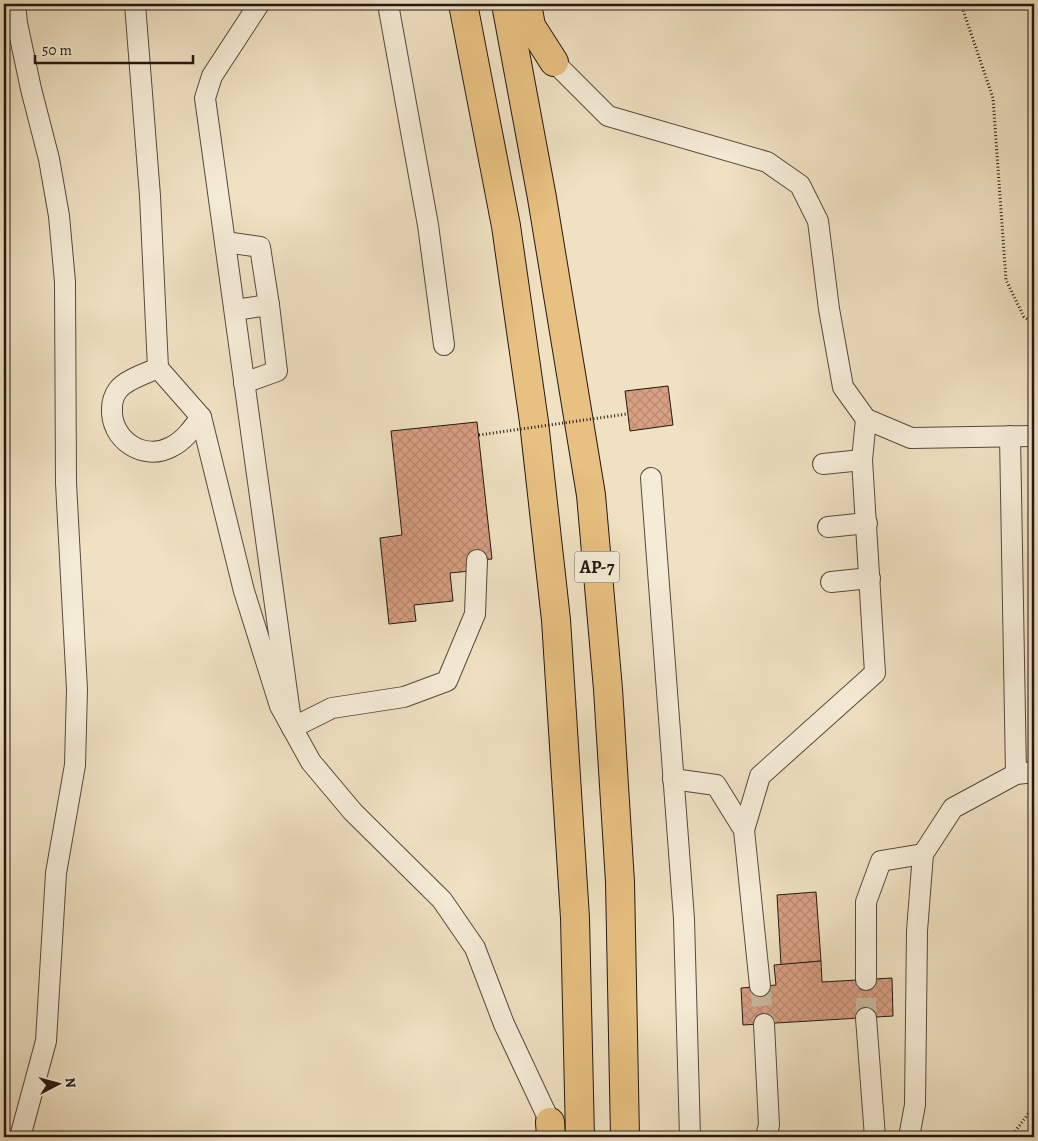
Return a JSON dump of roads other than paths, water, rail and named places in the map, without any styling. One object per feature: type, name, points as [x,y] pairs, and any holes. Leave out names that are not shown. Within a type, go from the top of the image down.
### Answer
[{"type":"highway","name":"AP-7","points":[[463,4],[506,226],[534,422],[555,610],[575,918],[580,1137]]},
{"type":"highway","name":"AP-7","points":[[506,4],[542,198],[591,496],[608,689],[620,882],[625,1137]]},
{"type":"highway","points":[[527,4],[531,26],[554,62]]},
{"type":"street","points":[[15,4],[17,23],[31,89],[49,159],[58,216],[65,282],[66,483],[76,689],[75,765],[56,873],[46,1041],[20,1137]]},
{"type":"street","points":[[135,4],[150,196],[158,368],[201,417],[244,591],[280,706],[311,762],[353,812],[442,900],[475,948],[504,1024],[550,1130]]},
{"type":"street","points":[[388,4],[431,243],[444,345]]},
{"type":"street","points":[[251,9],[212,76],[205,98],[292,728]]},
{"type":"street","points":[[554,62],[608,116],[767,162],[800,185],[818,222],[829,310],[843,387],[866,419],[911,438],[1034,436]]},
{"type":"street","points":[[225,242],[260,247],[269,305],[277,371],[244,382]]},
{"type":"street","points":[[234,310],[269,305]]},
{"type":"street","points":[[158,368],[138,377],[118,390],[112,402],[112,415],[115,428],[122,438],[132,446],[145,451],[157,452],[171,447],[182,439],[201,417]]},
{"type":"street","points":[[760,986],[744,830],[760,776],[875,673],[862,460],[866,419]]},
{"type":"street","points":[[908,1137],[915,1105],[917,931],[924,854],[953,808],[1025,773],[1010,436]]},
{"type":"street","points":[[823,464],[862,460]]},
{"type":"street","points":[[651,478],[684,919],[690,1137]]},
{"type":"street","points":[[828,527],[867,523]]},
{"type":"street","points":[[292,728],[332,708],[404,697],[448,681],[475,614],[477,560]]},
{"type":"street","points":[[831,582],[870,578]]},
{"type":"street","points":[[674,779],[716,785],[744,830]]},
{"type":"street","points":[[866,980],[866,902],[881,861],[924,854]]},
{"type":"street","points":[[866,1018],[875,1137]]},
{"type":"street","points":[[764,1024],[769,1125],[766,1137]]},
{"type":"tunnel","points":[[866,980],[866,1018]]},
{"type":"tunnel","points":[[760,986],[764,1024]]}]
